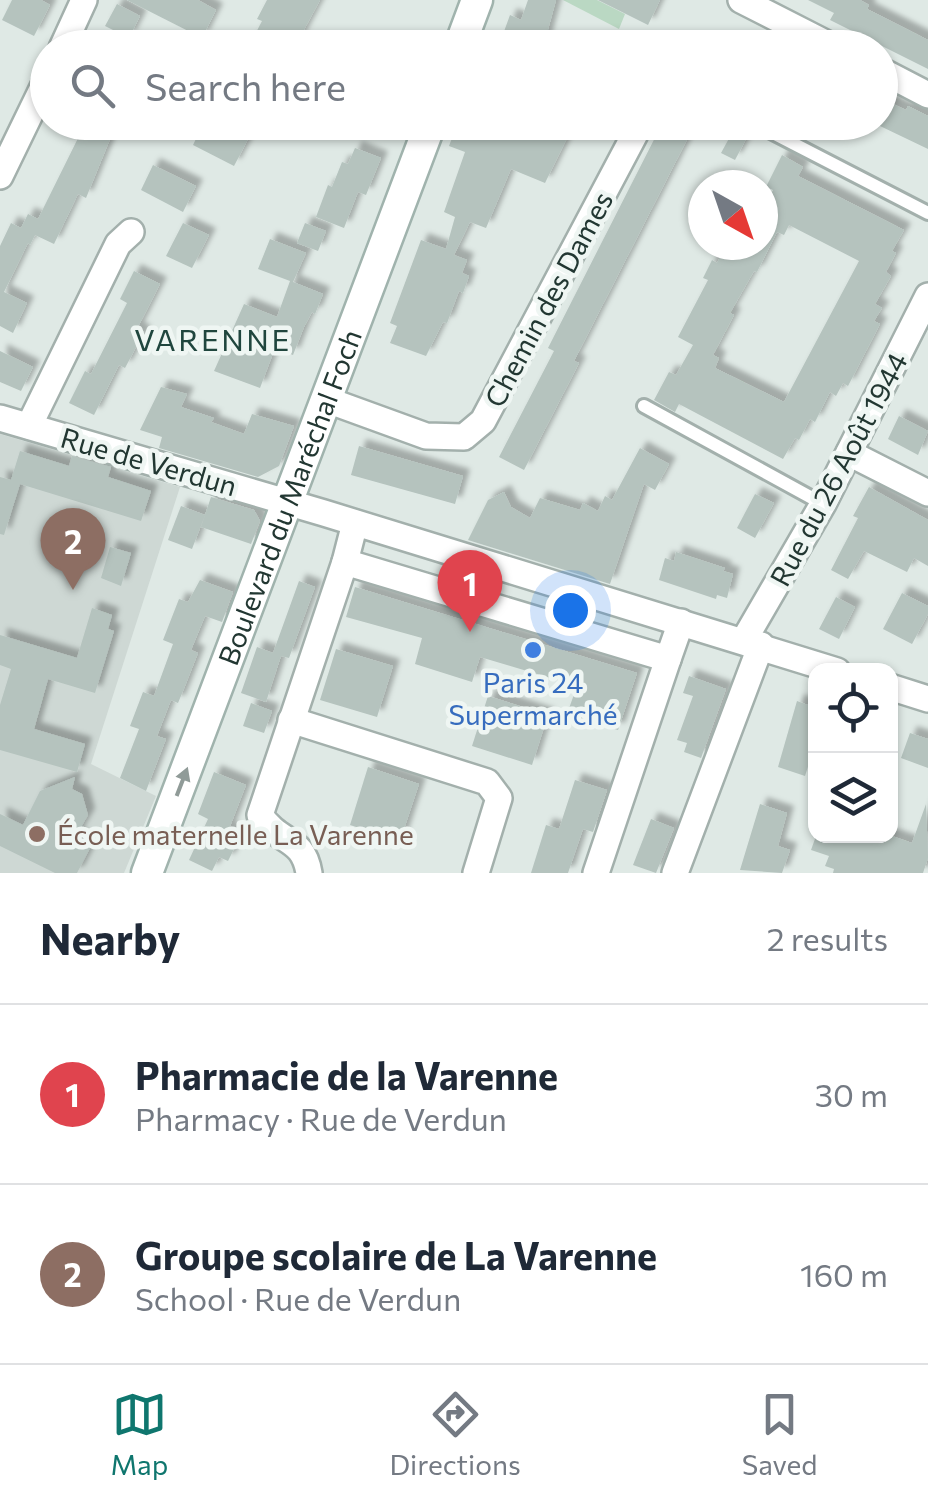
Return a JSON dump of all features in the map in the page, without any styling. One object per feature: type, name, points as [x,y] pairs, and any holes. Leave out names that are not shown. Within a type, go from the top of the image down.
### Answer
[{"type":"main road","points":[[466,30],[477,0]]},
{"type":"main road","name":"Boulevard du Maréchal Foch","points":[[147,873],[424,140]]},
{"type":"street","points":[[70,30],[84,0]]},
{"type":"street","points":[[741,0],[800,30]]},
{"type":"street","points":[[898,79],[928,94]]},
{"type":"street","points":[[0,176],[30,114]]},
{"type":"street","name":"Chemin des Dames","points":[[327,400],[426,436],[464,436],[483,421],[632,140]]},
{"type":"street","points":[[29,426],[118,244],[130,232]]},
{"type":"street","name":"Rue du 26 Août 1944","points":[[675,873],[753,642],[928,296]]},
{"type":"street","name":"Rue de Verdun","points":[[0,418],[817,663]]},
{"type":"street","points":[[848,452],[928,493]]},
{"type":"street","points":[[309,873],[306,856],[299,847],[272,833],[260,814],[355,523]]},
{"type":"street","points":[[345,562],[668,659]]},
{"type":"street","points":[[596,873],[681,622]]},
{"type":"street","points":[[898,687],[926,692]]},
{"type":"street","points":[[291,720],[487,782],[499,798],[476,873]]},
{"type":"lane","points":[[786,140],[928,213]]},
{"type":"lane","points":[[644,406],[823,504]]},
{"type":"shaded area","points":[[0,434],[180,487],[91,764],[156,796],[124,873],[0,873]]},
{"type":"green space","points":[[563,0],[597,0],[625,14],[619,29]]},
{"type":"building","points":[[12,0],[41,0],[50,5],[37,30],[30,30],[30,34],[2,20]]},
{"type":"building","points":[[127,0],[198,0],[216,10],[206,30],[186,30]]},
{"type":"building","points":[[267,0],[320,0],[304,30],[257,30],[262,21],[257,19]]},
{"type":"building","points":[[528,0],[556,0],[548,30],[505,30],[510,15],[521,20]]},
{"type":"building","points":[[598,0],[660,0],[648,25]]},
{"type":"building","points":[[808,0],[860,0],[869,5],[867,9],[928,40],[928,69],[898,54],[898,30],[850,30],[830,20],[834,13]]},
{"type":"building","points":[[117,4],[140,16],[133,30],[105,26]]},
{"type":"building","points":[[898,106],[906,110],[908,106],[928,116],[928,149],[898,135]]},
{"type":"building","points":[[77,140],[110,140],[86,198],[78,194],[54,244],[35,235],[28,243],[4,292],[27,303],[13,333],[0,326],[0,246],[11,223],[21,228],[28,214],[38,219]]},
{"type":"building","points":[[195,140],[248,140],[234,166],[193,145]]},
{"type":"building","points":[[451,140],[566,140],[545,183],[511,169],[486,228],[470,222],[454,255],[467,260],[462,273],[469,276],[426,356],[390,343],[397,326],[390,323],[421,240],[446,249],[455,217],[444,212],[465,152],[449,146]]},
{"type":"building","points":[[654,140],[687,140],[574,361],[579,363],[524,470],[499,457],[554,351],[548,348]]},
{"type":"building","points":[[728,140],[746,140],[735,160],[721,153]]},
{"type":"building","points":[[355,148],[381,158],[366,195],[358,192],[344,228],[316,217],[328,185],[332,187],[342,162],[348,164]]},
{"type":"building","points":[[782,155],[803,167],[798,176],[904,230],[886,272],[891,276],[875,304],[882,308],[874,321],[880,324],[848,386],[843,383],[836,396],[830,392],[815,422],[810,419],[783,459],[679,404],[675,412],[654,400],[669,372],[676,375],[693,345],[678,337],[708,280],[703,278],[712,260],[763,260],[730,313],[734,315],[713,355],[719,358],[715,368],[784,402],[859,261],[789,225],[784,235],[778,232],[778,170],[774,170]]},
{"type":"building","points":[[153,165],[196,186],[183,212],[141,190]]},
{"type":"building","points":[[183,223],[209,235],[192,268],[166,256]]},
{"type":"building","points":[[305,223],[326,231],[318,251],[297,243]]},
{"type":"building","points":[[270,239],[306,253],[293,282],[323,294],[293,355],[275,348],[260,388],[214,371],[244,304],[277,317],[290,281],[258,269]]},
{"type":"building","points":[[134,271],[160,284],[137,329],[144,332],[125,368],[119,365],[94,415],[69,403],[85,371],[91,374],[127,303],[120,299]]},
{"type":"building","points":[[0,351],[33,367],[21,391],[0,382]]},
{"type":"building","points":[[161,387],[187,394],[181,407],[244,434],[252,414],[294,426],[279,466],[258,477],[159,448],[162,437],[140,430]]},
{"type":"building","points":[[899,416],[928,431],[918,455],[888,439]]},
{"type":"building","points":[[359,446],[463,476],[455,504],[351,475]]},
{"type":"building","points":[[640,448],[669,464],[655,490],[644,484],[610,584],[468,540],[488,500],[504,492],[511,507],[530,518],[540,498],[580,510],[583,503],[598,511],[605,496],[612,500]]},
{"type":"building","points":[[20,451],[69,466],[72,456],[111,467],[108,477],[151,491],[141,521],[20,484],[4,535],[0,534],[0,477],[11,480]]},
{"type":"building","points":[[869,487],[928,520],[928,566],[914,558],[907,572],[864,551],[848,579],[831,570]]},
{"type":"building","points":[[755,494],[774,503],[755,538],[737,528]]},
{"type":"building","points":[[211,497],[254,510],[260,521],[251,544],[201,527]]},
{"type":"building","points":[[181,506],[205,515],[192,549],[168,540]]},
{"type":"building","points":[[110,547],[131,553],[121,586],[101,578]]},
{"type":"building","points":[[676,552],[733,574],[727,598],[717,595],[716,599],[659,580],[665,558],[674,561]]},
{"type":"building","points":[[200,580],[233,592],[222,622],[205,616],[191,650],[198,653],[185,686],[178,703],[171,700],[157,736],[166,739],[146,791],[120,778],[139,729],[130,726],[143,692],[154,696],[173,644],[163,640],[179,599],[188,602]]},
{"type":"building","points":[[299,581],[315,587],[289,658],[281,656],[266,702],[241,693],[257,647],[273,653]]},
{"type":"building","points":[[355,587],[637,673],[618,730],[567,714],[577,686],[480,657],[472,682],[415,664],[422,638],[346,617]]},
{"type":"building","points":[[902,593],[928,606],[928,614],[912,644],[883,629]]},
{"type":"building","points":[[836,597],[855,607],[839,639],[819,629]]},
{"type":"building","points":[[92,608],[112,615],[108,629],[114,631],[95,693],[48,679],[34,729],[85,744],[77,772],[0,750],[0,705],[11,669],[0,665],[0,635],[77,658]]},
{"type":"building","points":[[336,649],[393,666],[377,717],[320,700]]},
{"type":"building","points":[[689,676],[726,689],[701,758],[684,752],[687,743],[677,740],[693,696],[683,693]]},
{"type":"building","points":[[488,696],[548,715],[532,765],[472,746]]},
{"type":"building","points":[[797,701],[808,705],[805,776],[778,767]]},
{"type":"building","points":[[251,703],[272,711],[264,733],[243,726]]},
{"type":"building","points":[[910,733],[928,739],[928,768],[901,758]]},
{"type":"building","points":[[368,767],[419,784],[400,841],[350,825]]},
{"type":"building","points":[[214,772],[246,785],[229,829],[241,835],[228,861],[219,857],[212,871],[189,860],[208,819],[198,814]]},
{"type":"building","points":[[75,777],[72,789],[82,794],[88,815],[77,834],[90,848],[77,873],[55,873],[0,846],[0,814],[23,825],[40,791]]},
{"type":"building","points":[[575,780],[607,790],[593,832],[583,829],[568,873],[531,873],[546,825],[559,829]]},
{"type":"building","points":[[760,804],[787,813],[778,846],[790,850],[782,873],[740,870]]},
{"type":"building","points":[[926,804],[928,858],[923,873],[833,873],[834,869],[825,866],[829,856],[811,850],[814,843],[898,843],[898,838],[912,843]]},
{"type":"building","points":[[651,819],[674,828],[656,873],[633,865]]},
{"type":"place","name":"Groupe scolaire de La Varenne","points":[[73,590]]},
{"type":"place","name":"Pharmacie de la Varenne","points":[[470,632]]},
{"type":"place","name":"Paris 24 Supermarché","points":[[533,650]]},
{"type":"place","name":"École maternelle La Varenne","points":[[37,834]]},
{"type":"district","name":"VARENNE","points":[[213,338]]}]
